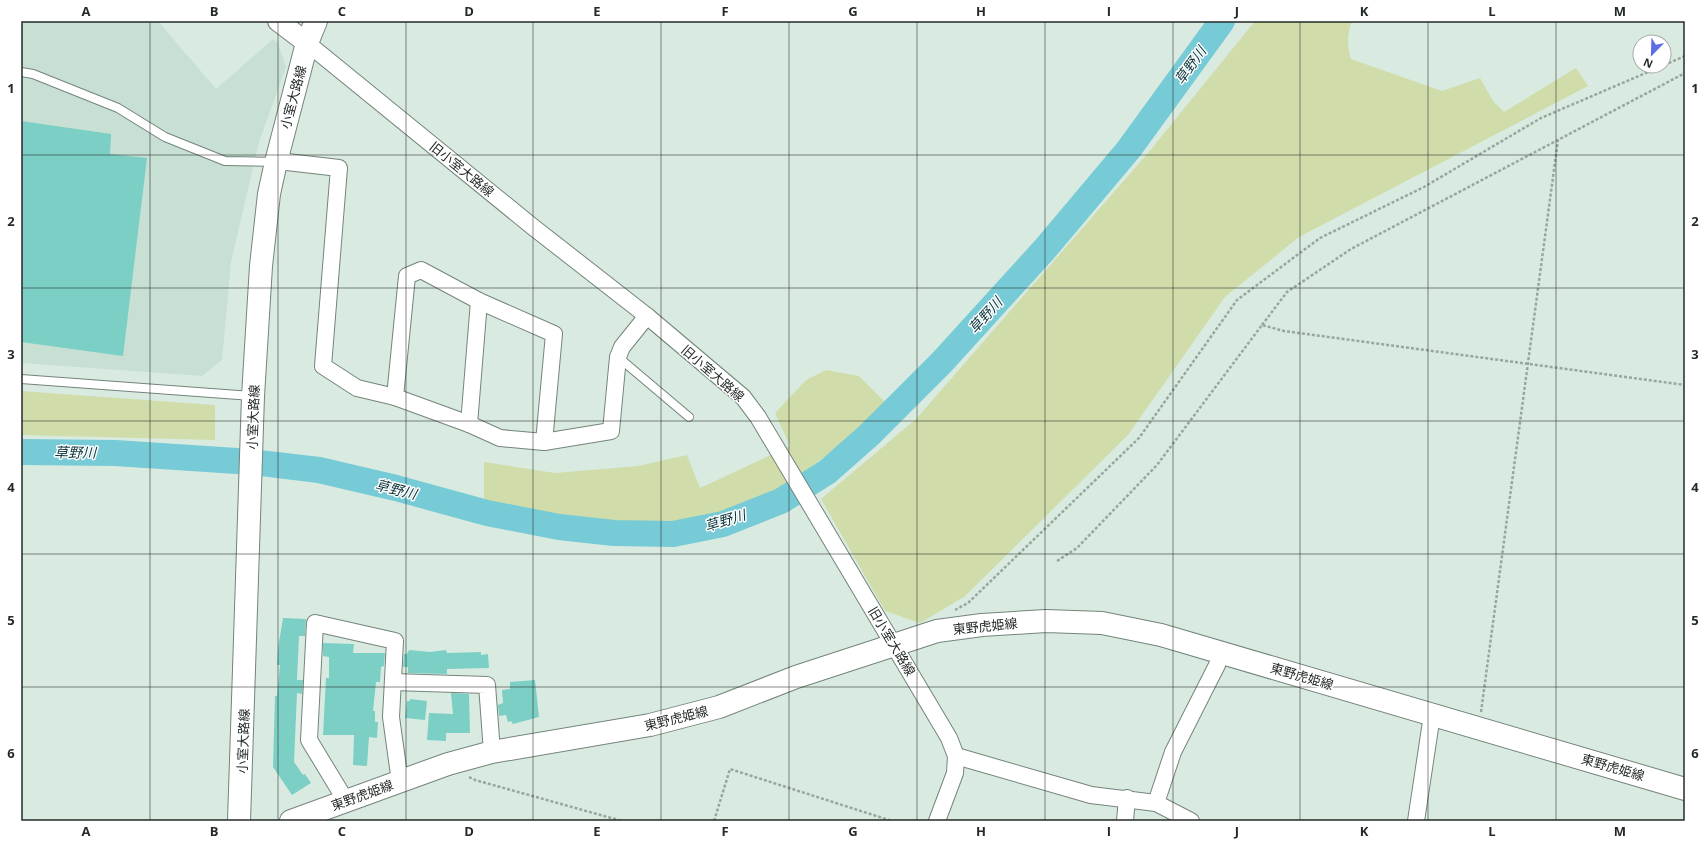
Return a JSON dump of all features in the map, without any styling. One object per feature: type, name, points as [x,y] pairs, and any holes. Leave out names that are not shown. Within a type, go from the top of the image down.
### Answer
[{"type":"main road","name":"小室大路線","points":[[239,821],[253,399],[261,266],[269,194],[276,162],[307,43],[316,21]]},
{"type":"main road","name":"東野虎姫線","points":[[291,821],[448,764],[492,752],[650,725],[719,707],[796,677],[890,637],[982,624],[1046,621],[1102,623],[1161,635],[1685,789]]},
{"type":"street","points":[[278,21],[307,43]]},
{"type":"street","name":"旧小室大路線","points":[[307,43],[521,217],[647,316],[743,397],[758,417],[949,738],[956,756],[955,773],[937,821]]},
{"type":"street","points":[[276,162],[339,168],[323,366],[357,388],[395,397],[469,424],[500,438],[544,442],[611,431],[618,358],[622,347],[647,316]]},
{"type":"street","points":[[395,397],[407,276],[421,270],[479,301],[554,334],[544,442]]},
{"type":"street","points":[[469,424],[479,301]]},
{"type":"street","points":[[346,801],[309,740],[315,623],[394,641],[394,682],[391,717],[400,782]]},
{"type":"street","points":[[1156,803],[1173,752],[1218,665],[1220,652]]},
{"type":"street","points":[[394,682],[487,685],[492,752]]},
{"type":"street","points":[[1416,821],[1432,715]]},
{"type":"street","points":[[956,756],[1091,795],[1127,798],[1156,803],[1191,821]]},
{"type":"street","points":[[1125,821],[1127,798]]},
{"type":"lane","points":[[21,72],[33,74],[118,108],[165,137],[225,161],[276,162]]},
{"type":"lane","points":[[618,358],[689,417]]},
{"type":"lane","points":[[21,379],[253,399]]},
{"type":"path","points":[[1672,62],[1685,56]]},
{"type":"path","points":[[1057,561],[1077,548],[1157,465],[1287,292],[1351,250],[1685,73]]},
{"type":"path","points":[[949,614],[968,603],[1139,438],[1237,300],[1320,238],[1424,187],[1541,118],[1644,74]]},
{"type":"path","points":[[1478,728],[1529,363],[1558,140]]},
{"type":"path","points":[[1262,325],[1284,331],[1685,385]]},
{"type":"path","points":[[448,764],[475,780],[622,821]]},
{"type":"path","points":[[714,821],[730,769],[892,821]]},
{"type":"shaded area","points":[[21,21],[158,21],[216,89],[273,39],[278,43],[286,67],[259,142],[231,262],[222,360],[202,376],[21,363]]},
{"type":"green space","points":[[1255,21],[1352,21],[1348,40],[1351,59],[1442,91],[1480,78],[1493,101],[1504,112],[1576,68],[1588,86],[1299,237],[1225,297],[1128,435],[964,597],[920,623],[885,611],[821,499],[916,419],[1148,153]]},
{"type":"green space","points":[[826,370],[859,376],[890,407],[774,495],[688,525],[601,525],[484,508],[484,462],[555,473],[638,466],[687,455],[700,488],[790,446],[775,413],[806,380]]},
{"type":"green space","points":[[21,391],[215,405],[215,440],[21,435]]},
{"type":"building","points":[[21,121],[111,134],[110,154],[147,158],[123,356],[21,342]]},
{"type":"building","points":[[283,618],[306,619],[305,636],[299,636],[297,680],[303,680],[302,694],[297,693],[294,762],[311,783],[292,795],[273,767],[275,696],[277,696],[280,665],[277,665],[278,648]]},
{"type":"building","points":[[323,643],[354,644],[353,653],[385,653],[384,666],[381,667],[380,682],[376,682],[373,711],[375,711],[375,722],[378,722],[377,738],[369,737],[367,766],[353,765],[354,735],[323,735],[326,678],[329,678],[329,657],[323,656]]},
{"type":"building","points":[[409,650],[430,652],[446,650],[447,653],[481,652],[481,655],[488,654],[489,668],[447,669],[447,674],[408,673],[408,667],[403,667],[404,654],[407,654]]},
{"type":"building","points":[[535,680],[539,717],[513,724],[511,721],[508,722],[506,715],[499,716],[498,705],[503,703],[502,690],[510,689],[510,682]]},
{"type":"building","points":[[451,693],[469,694],[470,733],[446,733],[446,741],[427,740],[429,713],[453,714]]},
{"type":"building","points":[[410,699],[427,701],[425,720],[405,718],[407,701],[410,701]]},
{"type":"waterway","name":"草野川","points":[[21,452],[115,453],[252,462],[319,470],[396,488],[487,513],[559,527],[614,533],[673,534],[723,524],[781,501],[827,472],[869,435],[942,362],[1044,250],[1129,149],[1222,21]]}]
